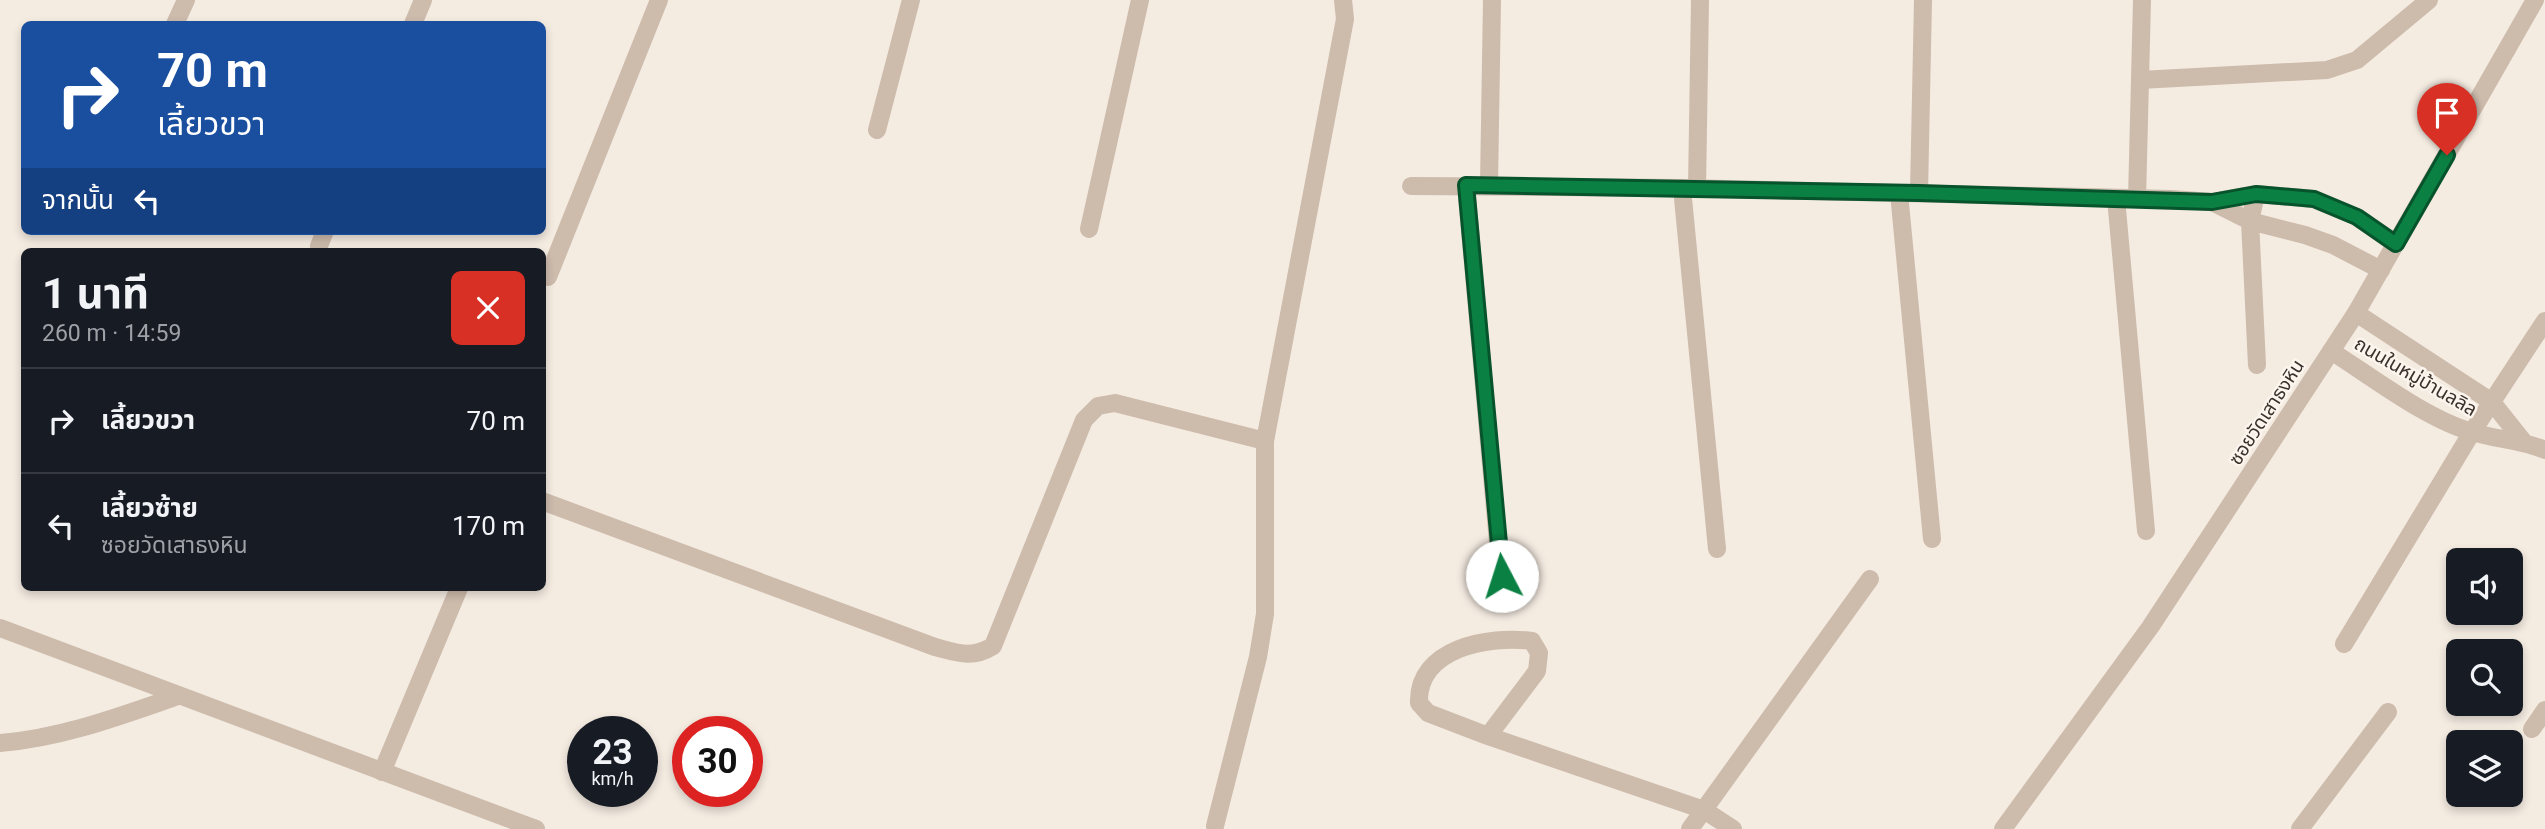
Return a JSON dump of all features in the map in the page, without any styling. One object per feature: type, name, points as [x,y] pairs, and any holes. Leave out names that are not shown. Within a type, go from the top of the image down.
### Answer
[{"type":"street","points":[[176,21],[186,0]]},
{"type":"street","points":[[414,21],[423,0]]},
{"type":"street","points":[[548,276],[659,0]]},
{"type":"street","points":[[877,130],[911,0]]},
{"type":"street","points":[[1089,229],[1140,0]]},
{"type":"street","points":[[1215,826],[1258,657],[1265,614],[1265,441],[1345,19],[1343,0]]},
{"type":"street","points":[[1489,185],[1492,0]]},
{"type":"street","points":[[1700,0],[1689,188],[1717,549]]},
{"type":"street","points":[[1919,193],[1923,0]]},
{"type":"street","points":[[2137,199],[2142,0]]},
{"type":"street","points":[[2140,80],[2327,70],[2357,60],[2429,0]]},
{"type":"street","name":"ซอยวัดเสาธงหิน","points":[[2003,829],[2151,626],[2356,313],[2535,0]]},
{"type":"street","points":[[1466,185],[1502,576]]},
{"type":"street","points":[[1411,186],[1689,188],[2212,202],[2256,194],[2314,199],[2357,217],[2396,244]]},
{"type":"street","points":[[1899,193],[1932,539]]},
{"type":"street","points":[[2256,194],[2250,221],[2257,365]]},
{"type":"street","points":[[2116,198],[2146,531]]},
{"type":"street","points":[[2212,202],[2250,221],[2305,234],[2333,245],[2381,270]]},
{"type":"street","name":"ถนนในหมู่บ้านลลิล","points":[[2356,313],[2492,402],[2523,441]]},
{"type":"street","points":[[2344,644],[2472,432],[2545,321]]},
{"type":"street","name":"ถนนในหมู่บ้านลลิล","points":[[2331,351],[2416,405],[2472,432],[2523,441],[2545,450]]},
{"type":"street","points":[[546,502],[935,647],[979,654],[993,646],[1084,420],[1098,406],[1115,403],[1265,441]]},
{"type":"street","points":[[1690,829],[1870,579]]},
{"type":"street","points":[[382,772],[457,591]]},
{"type":"street","points":[[0,628],[536,829]]},
{"type":"street","points":[[1488,736],[1537,671],[1539,653],[1532,641],[1512,638],[1471,644],[1441,656],[1419,689],[1419,704],[1428,713],[1488,736],[1704,810],[1733,829]]},
{"type":"street","points":[[0,743],[26,741],[81,728],[178,696]]},
{"type":"street","points":[[2532,729],[2545,710]]},
{"type":"street","points":[[2300,829],[2388,712]]},
{"type":"route","points":[[1502,576],[1466,185],[1919,193],[2212,202],[2256,194],[2314,199],[2357,217],[2396,244],[2447,155]]}]
